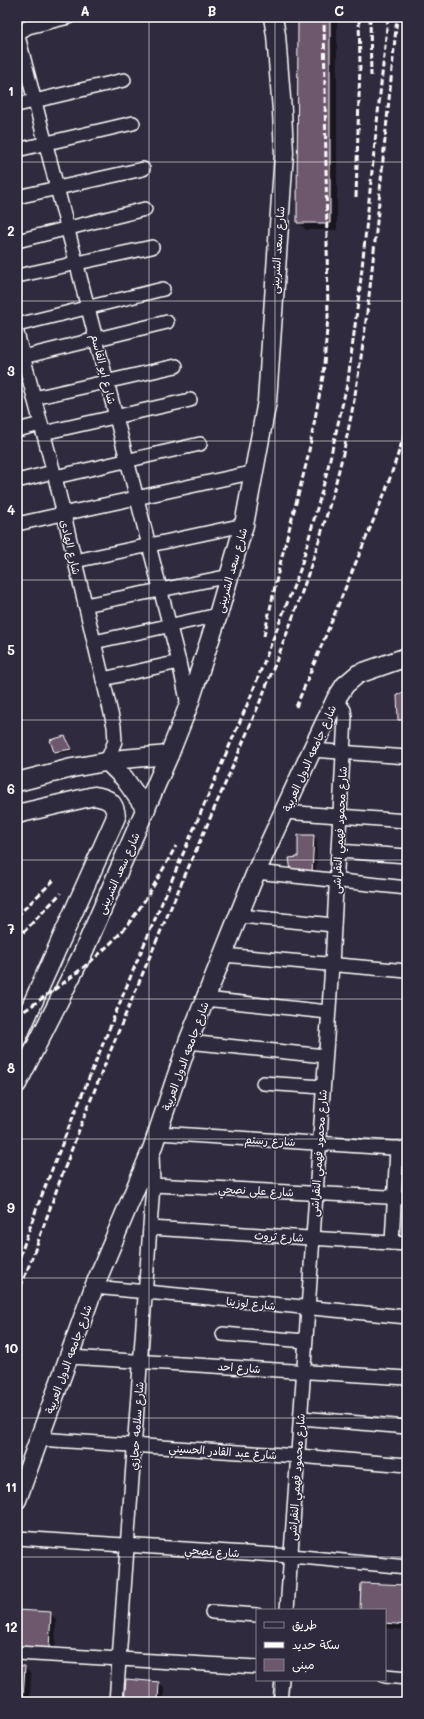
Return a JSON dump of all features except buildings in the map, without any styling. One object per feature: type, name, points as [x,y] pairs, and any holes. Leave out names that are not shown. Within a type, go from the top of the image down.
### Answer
[{"type":"main road","name":"شارع سعد الشربينى","points":[[17,1084],[82,955],[169,754],[188,707],[230,576],[244,525],[267,401],[284,153],[276,35],[273,17]]},
{"type":"main road","name":"شارع جامعه الدول العربية","points":[[17,1500],[94,1287],[155,1141],[188,1042],[256,872],[312,750],[336,699],[345,685],[358,674],[407,657]]},
{"type":"main road","points":[[17,782],[72,768],[169,754]]},
{"type":"main road","points":[[107,762],[124,778],[146,809]]},
{"type":"main road","points":[[17,814],[94,796],[104,798],[112,803],[116,817],[17,1038]]},
{"type":"main road","points":[[59,946],[82,955]]},
{"type":"street","points":[[17,33],[28,27],[69,17]]},
{"type":"street","name":"شارع ابو القاسم","points":[[17,33],[179,662],[188,707]]},
{"type":"street","points":[[17,105],[124,80]]},
{"type":"street","points":[[17,150],[133,123]]},
{"type":"street","points":[[17,197],[143,169]]},
{"type":"street","points":[[17,241],[145,209]]},
{"type":"street","points":[[17,276],[152,247]]},
{"type":"street","points":[[17,333],[88,308],[164,289]]},
{"type":"street","points":[[23,357],[167,322]]},
{"type":"street","name":"شارع الهادى","points":[[17,333],[23,357],[23,383],[34,398],[103,679],[114,733],[112,751],[107,762]]},
{"type":"street","points":[[34,398],[176,366]]},
{"type":"street","points":[[17,430],[42,429],[116,417],[190,400]]},
{"type":"street","points":[[17,481],[127,461],[200,444]]},
{"type":"street","points":[[17,524],[255,472]]},
{"type":"street","points":[[75,561],[244,525]]},
{"type":"street","points":[[85,605],[230,576]]},
{"type":"street","points":[[94,642],[218,615]]},
{"type":"street","points":[[103,679],[179,662]]},
{"type":"street","name":"شارع محمود فهمي النقراشى","points":[[287,1609],[332,965],[345,717],[344,710],[336,699]]},
{"type":"street","points":[[312,750],[407,757]]},
{"type":"street","points":[[284,812],[407,821]]},
{"type":"street","points":[[338,851],[407,856]]},
{"type":"street","points":[[256,872],[407,888]]},
{"type":"street","points":[[239,916],[334,926]]},
{"type":"street","points":[[223,955],[332,965],[407,968]]},
{"type":"street","points":[[205,999],[328,1012]]},
{"type":"street","points":[[188,1042],[325,1056]]},
{"type":"street","points":[[263,1084],[323,1087]]},
{"type":"street","name":"شارع رستم","points":[[155,1141],[319,1143],[402,1149]]},
{"type":"street","name":"شارع سلامه حجازي","points":[[116,1702],[146,1292],[155,1141]]},
{"type":"street","points":[[392,1243],[401,1198],[402,1149]]},
{"type":"street","name":"شارع على نصحي","points":[[153,1185],[401,1198]]},
{"type":"street","name":"شارع ثروت","points":[[150,1228],[407,1244]]},
{"type":"street","name":"شارع لوزينا","points":[[94,1287],[407,1317]]},
{"type":"street","points":[[223,1334],[306,1341]]},
{"type":"street","name":"شارع احد","points":[[70,1356],[407,1378]]},
{"type":"street","points":[[301,1418],[407,1427]]},
{"type":"street","name":"شارع عبد القادر الحسيني","points":[[38,1440],[298,1456],[407,1465]]},
{"type":"street","name":"شارع نصحي","points":[[17,1538],[291,1556],[407,1567]]},
{"type":"street","points":[[212,1612],[256,1615]]},
{"type":"street","points":[[17,1653],[256,1667]]},
{"type":"street","points":[[386,1676],[407,1678]]},
{"type":"street","points":[[280,1702],[282,1681]]},
{"type":"railway","points":[[264,636],[280,564],[307,461],[323,376],[328,317],[324,17]]},
{"type":"railway","points":[[356,197],[360,64],[359,17]]},
{"type":"railway","points":[[370,17],[371,76]]},
{"type":"railway","points":[[17,1265],[36,1210],[68,1129],[137,961],[250,698],[300,570],[326,476],[348,380],[360,287],[388,17]]},
{"type":"railway","points":[[17,1295],[105,1065],[145,968],[229,775],[282,646],[306,580],[327,513],[345,445],[361,358],[369,300],[397,17]]},
{"type":"railway","points":[[296,707],[386,490],[407,427]]},
{"type":"railway","points":[[17,1016],[87,965],[124,929],[145,899],[176,846]]},
{"type":"railway","points":[[17,916],[54,880]]},
{"type":"railway","points":[[17,939],[61,893]]}]
